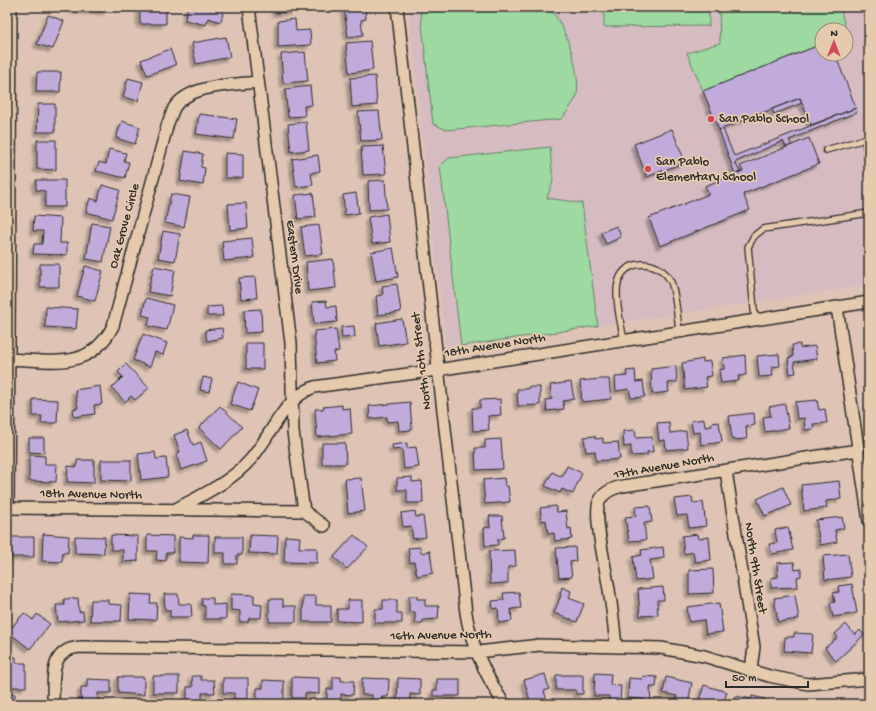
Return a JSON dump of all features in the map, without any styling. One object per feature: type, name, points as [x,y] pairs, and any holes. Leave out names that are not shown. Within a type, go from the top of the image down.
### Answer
[{"type":"street","points":[[8,508],[11,7]]},
{"type":"street","name":"Eastern Drive","points":[[249,7],[291,343],[291,400],[293,432],[304,511]]},
{"type":"street","name":"North 10th Street","points":[[396,7],[466,613],[469,632],[484,670],[504,704]]},
{"type":"street","name":"Oak Grove Circle","points":[[10,359],[70,360],[86,356],[97,349],[113,326],[168,122],[175,107],[191,93],[214,87],[258,82]]},
{"type":"street","name":"18th Avenue North","points":[[174,510],[208,492],[250,460],[291,400],[314,387],[437,370],[869,302]]},
{"type":"street","points":[[837,307],[869,520]]},
{"type":"street","name":"17th Avenue North","points":[[616,646],[598,520],[598,504],[604,494],[614,488],[623,486],[858,450]]},
{"type":"street","name":"North 9th Street","points":[[726,471],[754,647],[751,669]]},
{"type":"street","name":"18th Avenue North","points":[[8,508],[304,511]]},
{"type":"street","points":[[304,511],[324,526]]},
{"type":"street","name":"16th Avenue North","points":[[53,704],[55,665],[59,657],[75,647],[478,652],[540,645],[616,646],[661,648],[685,651],[751,669],[776,678],[808,684],[869,679]]},
{"type":"lane","points":[[826,150],[865,139],[869,167]]},
{"type":"lane","points":[[755,319],[748,246],[754,236],[764,229],[869,213]]},
{"type":"lane","points":[[624,341],[616,294],[618,280],[623,272],[632,265],[646,264],[660,268],[671,282],[679,332]]},
{"type":"shaded area","name":"San Pablo Elementary School","points":[[408,7],[869,7],[869,285],[446,349]]},
{"type":"green space","points":[[420,7],[548,7],[554,14],[566,35],[577,74],[577,95],[562,119],[447,130],[433,124]]},
{"type":"green space","points":[[604,7],[709,7],[709,26],[604,27]]},
{"type":"green space","points":[[719,7],[840,7],[844,22],[814,22],[814,47],[703,91],[687,53],[720,43]]},
{"type":"green space","points":[[550,147],[553,181],[547,198],[582,203],[598,326],[461,346],[440,166],[449,158]]},
{"type":"building","points":[[74,7],[107,7],[107,11],[73,10]]},
{"type":"building","points":[[140,7],[166,7],[166,24],[140,24]]},
{"type":"building","points":[[188,7],[224,7],[221,22],[208,18],[206,25],[185,20]]},
{"type":"building","points":[[275,7],[295,7],[295,11],[276,13]]},
{"type":"building","points":[[365,7],[366,19],[361,20],[363,35],[348,37],[344,9]]},
{"type":"building","points":[[48,15],[64,21],[53,49],[37,44]]},
{"type":"building","points":[[295,19],[296,31],[310,30],[311,45],[278,47],[278,21]]},
{"type":"building","points":[[226,37],[230,57],[196,64],[192,43]]},
{"type":"building","points":[[370,41],[373,70],[349,73],[346,43]]},
{"type":"building","points":[[814,47],[814,62],[838,62],[856,108],[811,125],[800,98],[719,130],[703,91]]},
{"type":"building","points":[[170,49],[176,65],[147,75],[141,60]]},
{"type":"building","points":[[305,52],[308,81],[283,83],[281,54]]},
{"type":"building","points":[[37,72],[61,72],[60,92],[36,92]]},
{"type":"building","points":[[375,76],[377,105],[352,107],[350,78]]},
{"type":"building","points":[[128,78],[143,82],[138,101],[123,97]]},
{"type":"building","points":[[310,86],[312,105],[304,106],[305,116],[288,117],[285,89]]},
{"type":"building","points":[[800,98],[802,103],[774,114],[772,109]]},
{"type":"building","points":[[38,104],[55,104],[55,132],[37,132]]},
{"type":"building","points":[[856,108],[857,112],[789,140],[792,145],[786,147],[783,141],[735,162],[740,172],[735,174],[719,130],[723,129],[734,156]]},
{"type":"building","points":[[379,111],[382,140],[361,141],[358,112]]},
{"type":"building","points":[[199,114],[237,119],[234,139],[196,134]]},
{"type":"building","points":[[122,121],[140,127],[135,144],[116,138]]},
{"type":"building","points":[[306,122],[309,150],[291,152],[288,124]]},
{"type":"building","points":[[672,129],[685,162],[647,177],[634,144]]},
{"type":"building","points":[[809,138],[819,164],[743,194],[750,210],[660,246],[649,218],[709,194],[705,186],[743,171],[740,166]]},
{"type":"building","points":[[37,140],[56,140],[56,170],[37,169]]},
{"type":"building","points":[[383,146],[386,174],[363,175],[361,147]]},
{"type":"building","points":[[109,149],[126,153],[124,161],[129,162],[125,178],[96,171],[99,162],[106,164]]},
{"type":"building","points":[[185,151],[203,154],[201,167],[205,168],[203,185],[180,181]]},
{"type":"building","points":[[225,153],[243,154],[243,178],[225,178]]},
{"type":"building","points":[[318,155],[320,171],[311,173],[313,185],[296,187],[292,159]]},
{"type":"building","points":[[36,180],[65,180],[65,207],[45,207],[45,191],[36,190]]},
{"type":"building","points":[[385,180],[387,209],[369,210],[368,181]]},
{"type":"building","points":[[102,185],[120,190],[112,219],[86,212],[90,198],[98,201]]},
{"type":"building","points":[[313,193],[316,217],[298,219],[295,195]]},
{"type":"building","points":[[356,193],[359,213],[345,215],[343,195]]},
{"type":"building","points":[[171,194],[190,197],[184,227],[165,223]]},
{"type":"building","points":[[246,203],[248,228],[230,230],[228,204]]},
{"type":"building","points":[[387,214],[390,242],[372,244],[368,217]]},
{"type":"building","points":[[34,216],[61,218],[60,243],[67,243],[67,255],[33,254],[34,244],[42,244],[43,231],[33,231]]},
{"type":"building","points":[[92,223],[110,226],[103,262],[86,259]]},
{"type":"building","points":[[319,225],[323,254],[305,256],[301,227]]},
{"type":"building","points":[[617,226],[621,237],[606,244],[601,232]]},
{"type":"building","points":[[163,231],[180,234],[175,261],[158,258]]},
{"type":"building","points":[[252,238],[254,258],[224,261],[222,241]]},
{"type":"building","points":[[393,248],[398,277],[376,281],[371,252]]},
{"type":"building","points":[[333,259],[336,288],[308,291],[306,262]]},
{"type":"building","points":[[40,264],[59,264],[59,287],[40,287]]},
{"type":"building","points":[[85,266],[103,271],[95,301],[77,296]]},
{"type":"building","points":[[154,266],[175,270],[170,296],[148,292]]},
{"type":"building","points":[[255,277],[257,298],[241,299],[239,278]]},
{"type":"building","points":[[397,284],[401,312],[378,315],[376,296],[383,295],[382,286]]},
{"type":"building","points":[[146,298],[173,305],[167,330],[148,326],[150,317],[142,315]]},
{"type":"building","points":[[326,301],[327,307],[336,306],[337,322],[314,324],[312,302]]},
{"type":"building","points":[[222,306],[223,316],[207,316],[207,307]]},
{"type":"building","points":[[46,307],[78,309],[76,329],[45,327]]},
{"type":"building","points":[[261,309],[262,332],[245,333],[244,310]]},
{"type":"building","points":[[402,319],[406,342],[379,346],[376,323]]},
{"type":"building","points":[[354,326],[355,337],[342,338],[341,327]]},
{"type":"building","points":[[222,328],[223,338],[207,341],[205,330]]},
{"type":"building","points":[[336,329],[339,351],[334,352],[335,361],[317,363],[314,331]]},
{"type":"building","points":[[143,334],[167,343],[163,355],[155,352],[150,367],[133,360]]},
{"type":"building","points":[[246,343],[263,343],[263,369],[246,369]]},
{"type":"building","points":[[800,344],[800,348],[815,346],[817,359],[794,362],[796,373],[790,374],[788,358],[793,357],[792,345]]},
{"type":"building","points":[[779,354],[780,366],[772,367],[773,376],[759,377],[757,356]]},
{"type":"building","points":[[745,355],[746,375],[738,376],[739,381],[721,383],[719,370],[724,369],[723,358]]},
{"type":"building","points":[[703,359],[703,362],[710,361],[712,376],[705,377],[707,387],[685,390],[682,363]]},
{"type":"building","points":[[126,364],[149,388],[135,400],[131,396],[125,402],[112,388],[123,377],[118,372]]},
{"type":"building","points":[[676,366],[677,382],[668,383],[669,392],[652,394],[651,369]]},
{"type":"building","points":[[635,370],[636,382],[643,381],[645,397],[631,398],[629,389],[616,391],[615,377],[627,376],[626,371]]},
{"type":"building","points":[[203,377],[212,379],[209,392],[200,390]]},
{"type":"building","points":[[609,379],[611,399],[582,402],[580,381]]},
{"type":"building","points":[[238,382],[258,390],[250,411],[230,404]]},
{"type":"building","points":[[571,382],[574,399],[563,401],[564,409],[547,411],[546,400],[552,399],[550,385]]},
{"type":"building","points":[[100,386],[102,404],[94,405],[95,414],[74,417],[73,409],[78,408],[75,390]]},
{"type":"building","points":[[528,387],[540,387],[540,405],[518,406],[517,389],[528,389]]},
{"type":"building","points":[[33,399],[58,400],[57,423],[41,423],[42,416],[33,416]]},
{"type":"building","points":[[500,399],[501,415],[488,416],[489,430],[473,431],[472,408],[480,408],[480,400]]},
{"type":"building","points":[[817,400],[819,410],[825,409],[827,423],[813,424],[814,429],[805,430],[804,418],[797,419],[795,402]]},
{"type":"building","points":[[410,402],[412,430],[399,431],[398,421],[387,422],[387,417],[370,419],[369,406]]},
{"type":"building","points":[[785,404],[789,428],[765,432],[763,417],[771,416],[769,407]]},
{"type":"building","points":[[342,405],[342,409],[350,408],[352,434],[317,437],[315,409]]},
{"type":"building","points":[[220,406],[242,427],[221,449],[199,428]]},
{"type":"building","points":[[754,413],[755,425],[746,426],[747,439],[732,440],[729,416]]},
{"type":"building","points":[[704,419],[705,427],[712,426],[711,423],[719,422],[722,442],[701,445],[700,432],[693,433],[691,421]]},
{"type":"building","points":[[669,422],[670,433],[686,431],[688,448],[666,450],[665,440],[659,441],[657,423]]},
{"type":"building","points":[[187,430],[193,445],[201,442],[207,461],[181,470],[176,454],[180,452],[174,435]]},
{"type":"building","points":[[635,430],[636,438],[652,437],[653,452],[647,452],[647,455],[631,456],[631,446],[624,447],[623,431]]},
{"type":"building","points":[[595,436],[595,439],[603,438],[603,443],[618,442],[620,459],[596,461],[595,451],[586,452],[584,437]]},
{"type":"building","points":[[29,438],[44,438],[44,453],[29,452]]},
{"type":"building","points":[[501,439],[503,469],[476,470],[475,448],[485,448],[485,440]]},
{"type":"building","points":[[322,443],[345,443],[346,464],[322,464]]},
{"type":"building","points":[[407,443],[407,448],[416,447],[419,467],[404,469],[402,449],[393,450],[392,445]]},
{"type":"building","points":[[155,452],[156,459],[166,458],[168,477],[141,480],[138,454]]},
{"type":"building","points":[[29,455],[45,456],[45,464],[57,464],[56,482],[29,481]]},
{"type":"building","points":[[77,460],[94,460],[94,483],[67,482],[68,466],[77,467]]},
{"type":"building","points":[[101,460],[131,460],[131,481],[101,480]]},
{"type":"building","points":[[567,466],[582,473],[573,494],[562,489],[560,493],[545,486],[552,472],[562,477]]},
{"type":"building","points":[[412,477],[412,482],[422,481],[423,503],[407,503],[407,490],[397,490],[397,478]]},
{"type":"building","points":[[361,478],[365,511],[348,513],[345,479]]},
{"type":"building","points":[[504,478],[505,486],[508,486],[510,502],[485,504],[483,480]]},
{"type":"building","points":[[839,481],[841,499],[826,501],[827,508],[804,511],[801,485]]},
{"type":"building","points":[[783,487],[791,505],[765,516],[757,499]]},
{"type":"building","points":[[692,497],[693,503],[703,502],[706,526],[689,528],[687,515],[677,516],[674,499]]},
{"type":"building","points":[[556,506],[557,512],[566,511],[568,529],[571,528],[572,539],[555,541],[554,533],[548,534],[546,520],[542,521],[540,508]]},
{"type":"building","points":[[650,506],[652,522],[644,523],[646,540],[629,541],[625,517],[636,516],[635,507]]},
{"type":"building","points":[[415,511],[416,517],[423,516],[426,537],[413,539],[411,526],[403,527],[401,513]]},
{"type":"building","points":[[489,516],[502,516],[504,538],[498,539],[498,545],[485,546],[484,528],[490,527]]},
{"type":"building","points":[[842,517],[844,528],[835,530],[837,542],[820,545],[816,520]]},
{"type":"building","points":[[788,527],[793,550],[772,554],[769,544],[777,543],[775,530]]},
{"type":"building","points":[[43,534],[69,536],[68,553],[63,552],[62,562],[42,561]]},
{"type":"building","points":[[697,534],[698,539],[709,537],[711,560],[695,562],[693,552],[684,554],[682,536]]},
{"type":"building","points":[[111,535],[138,536],[138,561],[123,562],[123,550],[111,550]]},
{"type":"building","points":[[147,535],[173,536],[173,553],[166,553],[166,561],[156,560],[157,551],[147,551]]},
{"type":"building","points":[[193,535],[209,535],[208,563],[179,562],[179,537],[193,538]]},
{"type":"building","points":[[250,535],[278,536],[277,554],[249,553]]},
{"type":"building","points":[[354,535],[368,547],[347,569],[334,557]]},
{"type":"building","points":[[75,536],[105,537],[104,554],[75,553]]},
{"type":"building","points":[[285,536],[300,537],[299,548],[317,548],[317,563],[284,562]]},
{"type":"building","points":[[11,537],[34,537],[34,557],[11,557]]},
{"type":"building","points":[[215,537],[242,537],[242,555],[237,555],[237,564],[225,564],[225,553],[215,553]]},
{"type":"building","points":[[420,547],[421,553],[430,551],[433,573],[417,576],[414,562],[410,563],[408,548]]},
{"type":"building","points":[[575,547],[576,561],[570,562],[572,577],[559,578],[556,548]]},
{"type":"building","points":[[663,547],[664,558],[650,560],[653,579],[636,581],[633,557],[642,555],[641,550]]},
{"type":"building","points":[[515,550],[516,566],[508,567],[508,583],[490,584],[489,551]]},
{"type":"building","points":[[848,554],[851,577],[825,580],[823,556]]},
{"type":"building","points":[[794,562],[795,570],[801,569],[801,576],[797,577],[798,587],[771,588],[771,578],[778,577],[777,563]]},
{"type":"building","points":[[713,569],[714,593],[689,594],[689,570]]},
{"type":"building","points":[[852,584],[857,613],[833,617],[830,603],[835,602],[833,593],[839,592],[838,586]]},
{"type":"building","points":[[562,587],[571,591],[569,598],[584,604],[577,622],[554,613],[561,595]]},
{"type":"building","points":[[663,587],[664,600],[657,600],[658,615],[640,616],[638,589]]},
{"type":"building","points":[[519,592],[521,608],[511,609],[512,621],[499,623],[498,608],[493,609],[492,601],[504,600],[503,593]]},
{"type":"building","points":[[130,594],[151,595],[150,603],[157,603],[156,620],[129,619]]},
{"type":"building","points":[[164,594],[178,594],[179,604],[191,604],[192,617],[170,617],[170,610],[165,610]]},
{"type":"building","points":[[231,594],[254,595],[254,604],[262,605],[261,618],[249,618],[248,622],[240,622],[240,611],[231,610]]},
{"type":"building","points":[[795,595],[799,619],[778,622],[774,598]]},
{"type":"building","points":[[303,596],[316,596],[316,605],[331,605],[331,622],[303,622]]},
{"type":"building","points":[[409,596],[417,596],[417,599],[425,599],[425,606],[439,606],[438,619],[423,620],[423,623],[415,623],[415,612],[409,612]]},
{"type":"building","points":[[78,598],[79,612],[83,611],[84,620],[58,622],[56,605],[65,605],[64,599]]},
{"type":"building","points":[[202,598],[213,598],[213,605],[226,604],[226,619],[205,619],[205,606],[202,606]]},
{"type":"building","points":[[269,599],[283,599],[283,606],[296,606],[296,622],[269,622]]},
{"type":"building","points":[[91,600],[108,600],[108,604],[122,605],[121,621],[90,621]]},
{"type":"building","points":[[348,600],[362,600],[362,622],[337,621],[337,609],[348,609]]},
{"type":"building","points":[[383,600],[397,600],[397,613],[402,613],[402,623],[375,623],[375,609],[383,609]]},
{"type":"building","points":[[719,603],[723,632],[706,634],[704,620],[689,622],[687,607]]},
{"type":"building","points":[[24,613],[33,620],[37,614],[50,624],[30,649],[8,632]]},
{"type":"building","points":[[846,624],[855,635],[860,630],[864,635],[836,661],[825,648],[838,637],[835,634]]},
{"type":"building","points":[[794,633],[813,634],[811,653],[784,651],[785,637],[794,637]]},
{"type":"building","points":[[7,657],[16,657],[16,663],[26,663],[26,687],[7,687]]},
{"type":"building","points":[[595,673],[611,674],[610,685],[621,686],[620,701],[609,701],[609,696],[594,696]]},
{"type":"building","points":[[545,674],[549,689],[544,691],[548,704],[531,704],[524,680]]},
{"type":"building","points":[[556,675],[583,675],[583,694],[576,694],[576,690],[556,690]]},
{"type":"building","points":[[153,676],[179,676],[179,693],[153,693]]},
{"type":"building","points":[[192,676],[201,676],[201,680],[214,680],[215,693],[202,693],[202,700],[187,700],[187,687],[193,687]]},
{"type":"building","points":[[643,676],[657,677],[656,687],[650,687],[651,704],[644,704],[644,699],[628,698],[629,678],[642,679]]},
{"type":"building","points":[[118,677],[144,677],[144,695],[118,693]]},
{"type":"building","points":[[292,677],[319,678],[319,694],[305,693],[305,698],[292,698]]},
{"type":"building","points":[[333,677],[341,677],[341,681],[354,681],[353,695],[341,694],[341,704],[327,704],[327,689],[333,689]]},
{"type":"building","points":[[666,677],[692,683],[688,704],[675,703],[677,696],[663,693]]},
{"type":"building","points":[[223,678],[248,678],[248,699],[234,699],[234,693],[223,693]]},
{"type":"building","points":[[362,678],[389,679],[388,697],[382,697],[382,700],[372,700],[372,695],[362,695]]},
{"type":"building","points":[[398,678],[420,679],[420,695],[410,694],[410,701],[397,701]]},
{"type":"building","points":[[87,679],[111,680],[111,693],[98,693],[98,702],[81,702],[81,687],[87,687]]},
{"type":"building","points":[[437,679],[460,679],[460,696],[433,696],[433,690],[437,690]]},
{"type":"building","points":[[263,680],[284,681],[284,701],[264,700],[264,704],[257,704],[257,688],[263,688]]},
{"type":"building","points":[[704,685],[727,692],[723,704],[698,704]]},
{"type":"building","points":[[7,694],[15,694],[15,699],[26,699],[26,704],[7,704]]},
{"type":"building","points":[[735,696],[751,699],[752,696],[765,699],[763,704],[734,704]]},
{"type":"building","points":[[98,701],[112,702],[111,704],[98,704]]},
{"type":"place","name":"San Pablo School","points":[[711,119]]},
{"type":"place","name":"San Pablo Elementary School","points":[[648,169]]}]
